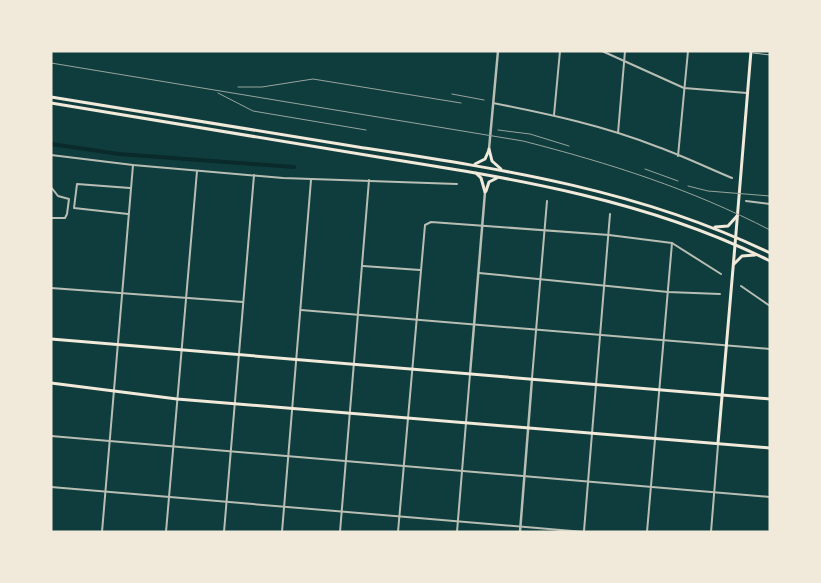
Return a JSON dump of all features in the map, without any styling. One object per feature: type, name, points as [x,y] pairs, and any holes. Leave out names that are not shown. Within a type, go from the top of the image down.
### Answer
[{"type":"main road","points":[[718,443],[751,52]]},
{"type":"main road","points":[[51,97],[474,165],[571,183],[626,198],[712,227],[770,253]]},
{"type":"main road","points":[[51,104],[476,173],[569,191],[624,205],[682,224],[770,261]]},
{"type":"main road","points":[[474,165],[485,160],[489,149]]},
{"type":"main road","points":[[489,149],[492,161],[501,170]]},
{"type":"main road","points":[[476,173],[481,178],[485,192]]},
{"type":"main road","points":[[485,192],[489,182],[498,177]]},
{"type":"main road","points":[[712,227],[728,226],[738,215]]},
{"type":"main road","points":[[734,264],[742,256],[757,255]]},
{"type":"main road","points":[[51,339],[770,398]]},
{"type":"main road","points":[[51,383],[177,399],[770,448]]},
{"type":"street","points":[[489,149],[498,51]]},
{"type":"street","points":[[554,115],[560,51]]},
{"type":"street","points":[[602,51],[684,88],[747,93]]},
{"type":"street","points":[[618,133],[625,51]]},
{"type":"street","points":[[678,156],[688,51]]},
{"type":"street","points":[[493,103],[554,115],[618,133],[660,147],[732,178]]},
{"type":"street","points":[[51,155],[133,165],[311,180],[369,180],[457,184]]},
{"type":"street","points":[[102,532],[133,165]]},
{"type":"street","points":[[166,532],[197,171]]},
{"type":"street","points":[[224,532],[254,175]]},
{"type":"street","points":[[282,532],[311,180]]},
{"type":"street","points":[[340,532],[369,180]]},
{"type":"street","points":[[128,214],[74,208],[77,184],[131,188]]},
{"type":"street","points":[[51,186],[58,196],[69,199],[67,214],[64,218],[51,218]]},
{"type":"street","points":[[456,532],[485,192]]},
{"type":"street","points":[[520,532],[547,201]]},
{"type":"street","points":[[746,202],[770,204]]},
{"type":"street","points":[[51,487],[584,532],[610,214]]},
{"type":"street","points":[[398,532],[415,320],[425,225],[431,222],[545,232],[609,235],[672,243],[721,274]]},
{"type":"street","points":[[647,532],[672,243]]},
{"type":"street","points":[[363,266],[420,270]]},
{"type":"street","points":[[479,273],[668,292],[720,294]]},
{"type":"street","points":[[741,286],[770,306]]},
{"type":"street","points":[[51,288],[243,302]]},
{"type":"street","points":[[301,310],[770,349]]},
{"type":"street","points":[[51,436],[770,498]]},
{"type":"street","points":[[711,532],[718,443]]},
{"type":"lane","points":[[751,52],[770,55]]},
{"type":"waterway","points":[[51,144],[119,154],[294,167]]},
{"type":"railway","points":[[51,63],[523,141],[587,158],[649,178],[710,202],[770,230]]},
{"type":"railway","points":[[238,87],[262,87],[313,79],[461,103]]},
{"type":"railway","points":[[218,93],[253,111],[366,130]]},
{"type":"railway","points":[[452,94],[484,100]]},
{"type":"railway","points":[[498,130],[530,134],[569,146]]},
{"type":"railway","points":[[645,169],[678,181]]},
{"type":"railway","points":[[688,186],[708,191],[770,196]]}]
